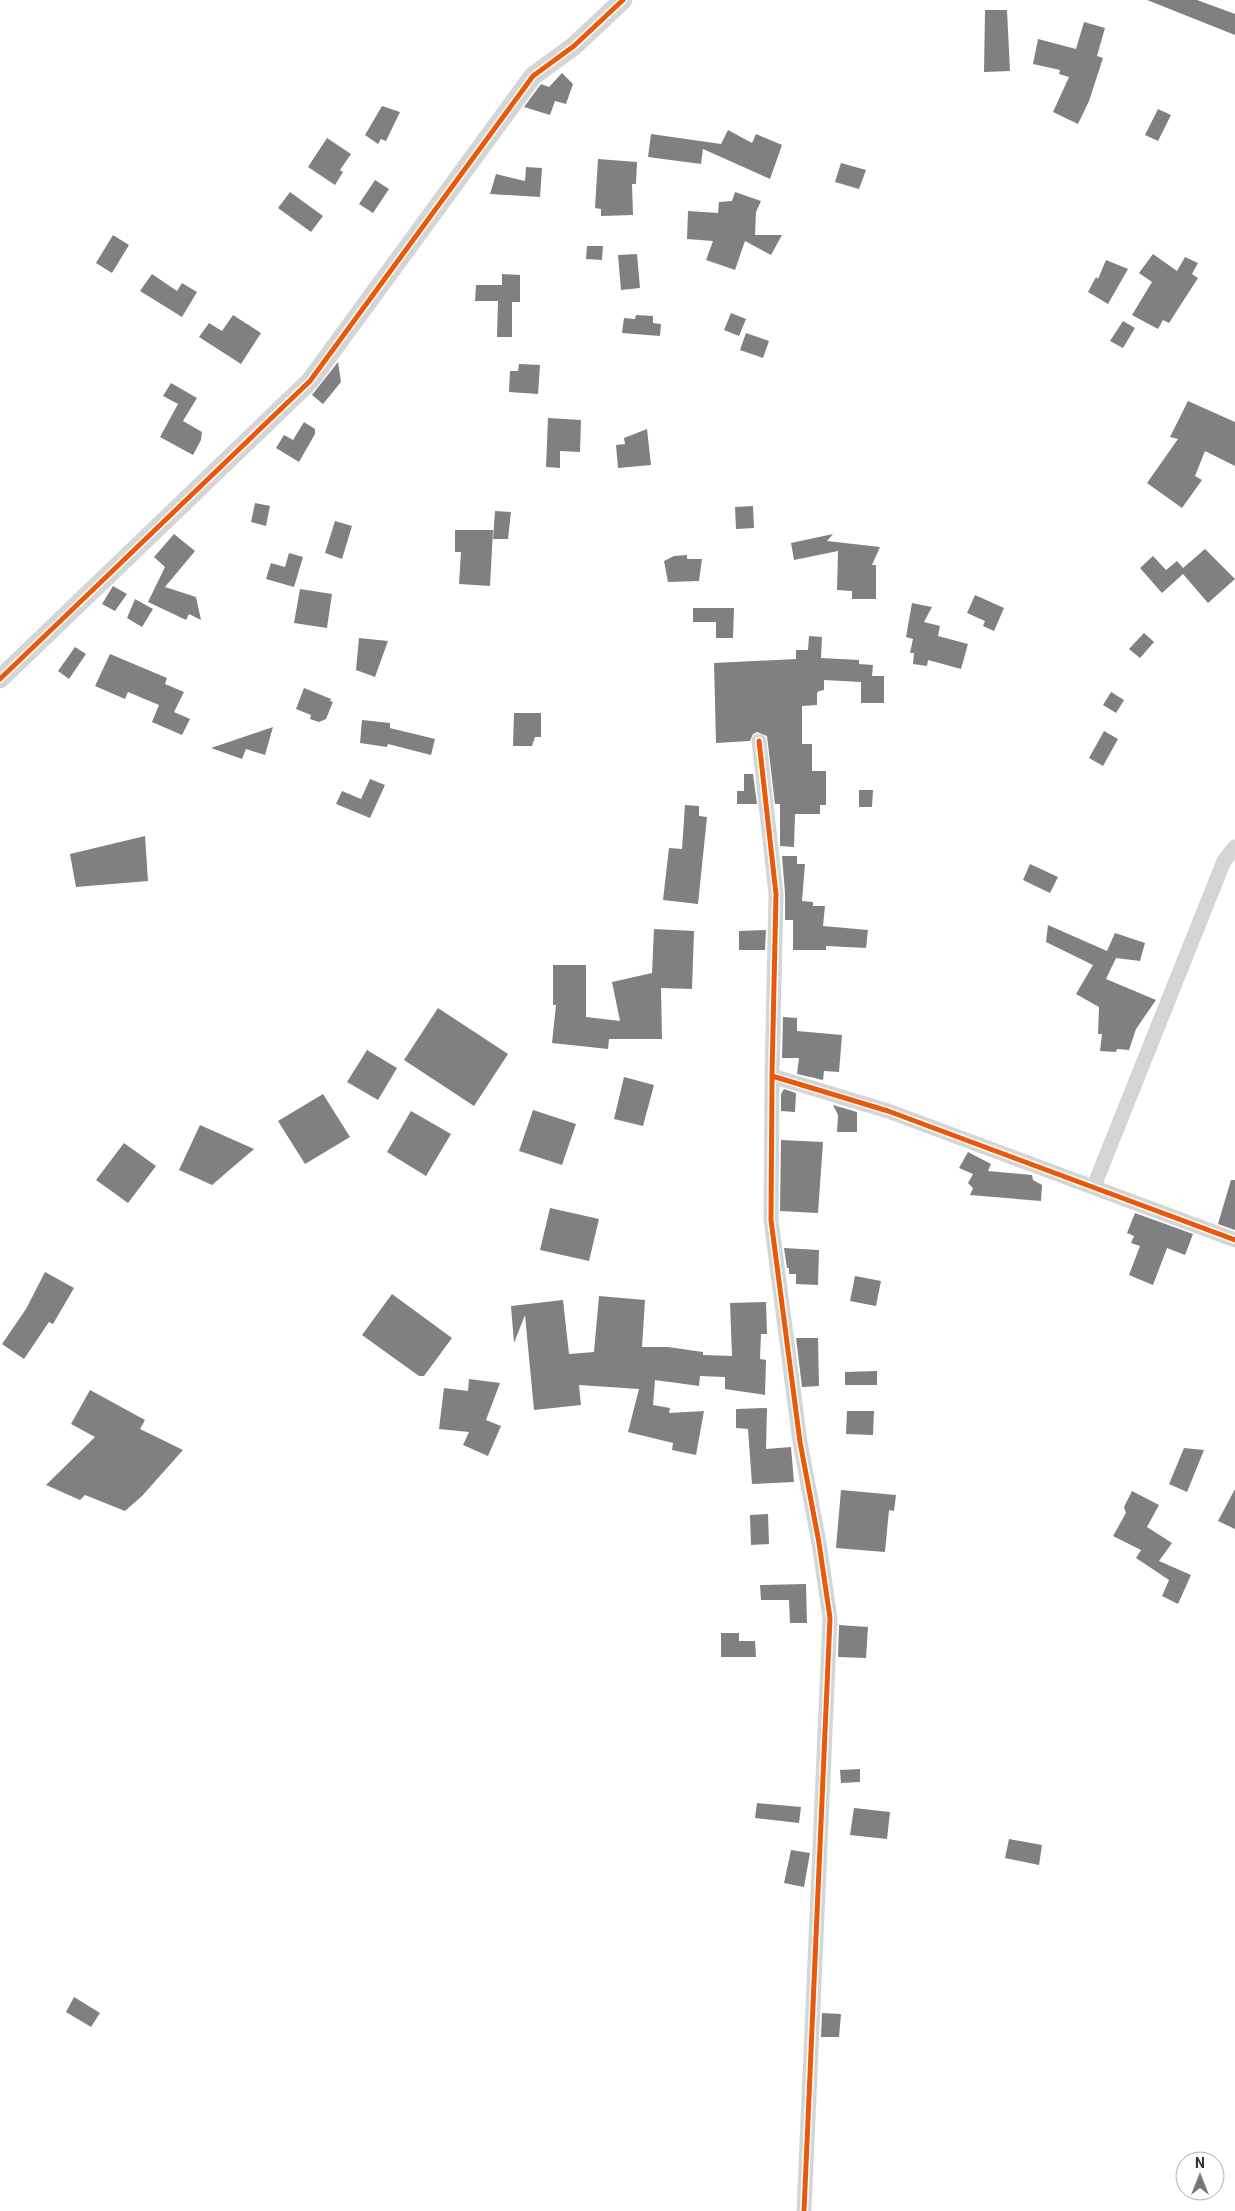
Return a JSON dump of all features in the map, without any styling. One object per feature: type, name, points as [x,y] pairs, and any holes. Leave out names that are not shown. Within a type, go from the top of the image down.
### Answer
[{"type":"street","points":[[0,679],[310,380],[533,76],[574,46],[623,0]]},
{"type":"street","points":[[759,741],[776,894],[771,1220],[800,1442],[819,1543],[830,1618],[804,2211]]},
{"type":"street","points":[[1094,1186],[1220,870],[1224,861],[1235,847]]},
{"type":"street","points":[[772,1076],[888,1111],[1235,1240]]},
{"type":"building","points":[[1147,0],[1197,0],[1235,14],[1235,35]]},
{"type":"building","points":[[985,10],[1007,10],[1010,71],[984,72]]},
{"type":"building","points":[[1084,22],[1105,28],[1097,56],[1103,58],[1089,101],[1078,124],[1053,112],[1069,77],[1059,74],[1060,70],[1033,64],[1038,39],[1076,49]]},
{"type":"building","points":[[562,73],[573,84],[566,104],[555,101],[550,115],[524,107],[541,84],[549,87]]},
{"type":"building","points":[[382,106],[400,112],[386,141],[381,139],[378,144],[365,135]]},
{"type":"building","points":[[1158,109],[1171,115],[1158,141],[1145,135]]},
{"type":"building","points":[[728,130],[752,143],[756,134],[782,145],[770,179],[703,149],[701,164],[648,157],[651,134],[721,144]]},
{"type":"building","points":[[327,138],[351,154],[340,170],[343,172],[335,185],[308,167]]},
{"type":"building","points":[[598,159],[637,162],[636,184],[632,184],[633,215],[601,216],[601,209],[595,208]]},
{"type":"building","points":[[841,163],[866,170],[859,189],[835,182]]},
{"type":"building","points":[[526,167],[542,168],[540,197],[490,194],[496,174],[525,181]]},
{"type":"building","points":[[375,180],[389,189],[373,213],[359,204]]},
{"type":"building","points":[[290,192],[323,216],[311,232],[278,208]]},
{"type":"building","points":[[735,192],[761,201],[756,212],[755,235],[782,235],[771,255],[745,241],[735,270],[706,260],[713,241],[687,239],[688,211],[718,213],[719,202],[732,201]]},
{"type":"building","points":[[113,235],[129,245],[112,273],[96,263]]},
{"type":"building","points":[[587,246],[603,246],[602,260],[586,259]]},
{"type":"building","points":[[637,254],[640,288],[621,290],[618,255]]},
{"type":"building","points":[[1153,254],[1177,271],[1185,257],[1198,263],[1192,274],[1198,278],[1169,323],[1163,320],[1158,329],[1132,315],[1152,282],[1139,273]]},
{"type":"building","points":[[1106,260],[1128,269],[1108,304],[1088,292],[1096,277],[1098,279]]},
{"type":"building","points":[[152,274],[177,291],[182,283],[197,292],[182,317],[140,291]]},
{"type":"building","points":[[502,274],[520,275],[520,302],[512,302],[512,337],[497,337],[498,301],[475,301],[476,285],[502,285]]},
{"type":"building","points":[[731,313],[746,319],[739,336],[724,330]]},
{"type":"building","points":[[233,315],[261,333],[241,364],[199,337],[209,323],[222,331]]},
{"type":"building","points":[[636,315],[653,316],[653,323],[661,324],[660,336],[622,333],[624,318],[635,319]]},
{"type":"building","points":[[1123,321],[1135,328],[1123,348],[1110,341]]},
{"type":"building","points":[[746,333],[769,341],[763,358],[740,350]]},
{"type":"building","points":[[338,362],[341,382],[323,404],[312,395]]},
{"type":"building","points":[[519,364],[540,365],[538,394],[509,392],[510,371],[518,371]]},
{"type":"building","points":[[171,383],[197,398],[183,421],[202,432],[201,440],[193,455],[160,437],[178,404],[163,396]]},
{"type":"building","points":[[1188,401],[1235,422],[1235,466],[1205,451],[1195,476],[1202,480],[1182,508],[1147,483],[1178,439],[1170,437]]},
{"type":"building","points":[[548,418],[581,420],[580,452],[560,451],[560,468],[546,467]]},
{"type":"building","points":[[304,422],[315,429],[315,434],[299,462],[276,448],[284,435],[293,440]]},
{"type":"building","points":[[647,429],[651,465],[618,468],[616,445],[625,444],[624,438]]},
{"type":"building","points":[[255,503],[270,506],[266,526],[251,522]]},
{"type":"building","points":[[753,506],[754,528],[736,529],[735,507]]},
{"type":"building","points":[[495,511],[511,512],[508,539],[493,539]]},
{"type":"building","points":[[335,521],[352,526],[342,559],[325,553]]},
{"type":"building","points":[[455,530],[493,530],[490,586],[459,584],[461,552],[455,552]]},
{"type":"building","points":[[174,534],[195,551],[165,587],[196,597],[201,620],[189,614],[186,620],[148,602],[165,567],[154,557]]},
{"type":"building","points":[[833,534],[827,541],[880,547],[872,565],[876,565],[876,599],[852,599],[852,591],[837,590],[838,551],[794,560],[791,543]]},
{"type":"building","points":[[1205,549],[1235,579],[1208,603],[1183,574],[1162,593],[1140,568],[1153,556],[1166,570],[1177,561],[1183,568]]},
{"type":"building","points":[[289,553],[303,557],[294,587],[266,579],[271,563],[285,567]]},
{"type":"building","points":[[687,555],[687,559],[702,559],[699,581],[668,582],[664,561],[674,556]]},
{"type":"building","points":[[113,586],[127,594],[115,611],[102,604]]},
{"type":"building","points":[[300,589],[332,594],[327,628],[294,623]]},
{"type":"building","points":[[975,595],[1004,608],[994,631],[983,626],[985,621],[967,613]]},
{"type":"building","points":[[135,599],[153,609],[142,627],[127,618]]},
{"type":"building","points":[[912,603],[932,607],[924,622],[940,626],[938,636],[968,644],[961,669],[928,660],[927,666],[913,664],[914,653],[910,653],[913,639],[906,637]]},
{"type":"building","points":[[693,608],[734,608],[733,638],[716,638],[716,622],[693,622]]},
{"type":"building","points":[[1144,633],[1154,642],[1140,658],[1129,649]]},
{"type":"building","points":[[809,636],[822,637],[821,658],[859,660],[859,664],[873,665],[872,676],[884,676],[884,703],[861,703],[861,682],[824,680],[824,690],[817,693],[817,705],[802,706],[802,744],[812,744],[812,771],[826,771],[826,805],[820,805],[820,814],[795,814],[794,847],[780,846],[780,804],[775,804],[767,736],[757,732],[753,734],[750,741],[716,743],[714,663],[796,659],[796,650],[808,650]]},
{"type":"building","points":[[359,638],[388,641],[375,677],[356,670]]},
{"type":"building","points":[[75,647],[86,654],[69,679],[58,671]]},
{"type":"building","points":[[110,654],[167,678],[165,684],[184,692],[174,712],[190,719],[182,735],[152,722],[159,705],[128,692],[125,699],[95,686]]},
{"type":"building","points":[[304,688],[331,699],[330,701],[333,702],[326,719],[319,722],[310,719],[311,715],[296,709]]},
{"type":"building","points":[[1111,692],[1124,700],[1116,713],[1103,705]]},
{"type":"building","points":[[514,713],[541,713],[541,737],[535,737],[532,746],[513,746]]},
{"type":"building","points":[[362,720],[390,723],[390,728],[435,739],[431,755],[388,744],[387,747],[360,743]]},
{"type":"building","points":[[273,727],[265,755],[246,749],[242,759],[211,748]]},
{"type":"building","points":[[1104,731],[1118,739],[1103,766],[1089,758]]},
{"type":"building","points":[[744,774],[753,774],[757,804],[737,804],[737,791],[744,791]]},
{"type":"building","points":[[370,779],[385,785],[370,818],[336,804],[342,791],[361,799]]},
{"type":"building","points":[[859,790],[873,790],[872,807],[859,807]]},
{"type":"building","points":[[685,805],[699,806],[699,816],[707,817],[698,904],[663,900],[669,848],[682,849]]},
{"type":"building","points":[[145,836],[148,881],[76,887],[70,854]]},
{"type":"building","points":[[782,856],[797,856],[797,864],[805,864],[802,901],[813,902],[813,906],[825,906],[823,926],[868,930],[866,948],[826,946],[826,950],[793,950],[793,920],[785,920]]},
{"type":"building","points":[[1030,864],[1058,877],[1050,893],[1023,880]]},
{"type":"building","points":[[1048,925],[1107,951],[1115,933],[1145,943],[1140,961],[1116,958],[1106,979],[1156,1000],[1136,1029],[1129,1050],[1117,1049],[1116,1052],[1100,1051],[1102,1034],[1098,1034],[1099,1007],[1076,994],[1093,965],[1046,942]]},
{"type":"building","points":[[654,929],[694,931],[692,989],[661,988],[662,1039],[609,1039],[608,1049],[552,1043],[556,1005],[553,1005],[553,965],[586,965],[586,1017],[620,1021],[612,982],[652,973]]},
{"type":"building","points":[[766,930],[765,950],[739,950],[739,931]]},
{"type":"building","points":[[438,1008],[508,1054],[474,1106],[404,1060]]},
{"type":"building","points":[[783,1017],[797,1018],[797,1031],[842,1035],[839,1072],[824,1071],[823,1080],[797,1074],[799,1058],[782,1058]]},
{"type":"building","points":[[367,1050],[397,1068],[378,1100],[347,1082]]},
{"type":"building","points":[[624,1077],[654,1085],[643,1126],[614,1119]]},
{"type":"building","points":[[784,1089],[796,1093],[795,1112],[781,1111],[781,1094]]},
{"type":"building","points":[[323,1094],[350,1137],[305,1164],[278,1121]]},
{"type":"building","points":[[833,1105],[857,1112],[857,1132],[837,1132],[838,1115]]},
{"type":"building","points":[[533,1110],[576,1124],[562,1165],[519,1151]]},
{"type":"building","points":[[411,1111],[451,1134],[426,1176],[387,1152]]},
{"type":"building","points":[[200,1125],[254,1149],[212,1185],[179,1170]]},
{"type":"building","points":[[781,1140],[823,1142],[818,1213],[780,1211]]},
{"type":"building","points":[[124,1143],[156,1166],[128,1203],[96,1180]]},
{"type":"building","points":[[968,1152],[991,1164],[988,1171],[1032,1175],[1033,1180],[1042,1185],[1041,1201],[970,1195],[973,1188],[968,1183],[973,1174],[959,1168]]},
{"type":"building","points":[[1231,1180],[1235,1180],[1235,1230],[1218,1224]]},
{"type":"building","points":[[550,1208],[599,1219],[589,1261],[540,1250]]},
{"type":"building","points":[[1135,1213],[1193,1234],[1185,1255],[1167,1248],[1153,1285],[1129,1275],[1140,1246],[1131,1243],[1134,1236],[1127,1233]]},
{"type":"building","points":[[784,1248],[819,1250],[818,1285],[796,1284],[796,1274],[789,1274],[789,1268],[787,1268]]},
{"type":"building","points":[[45,1272],[74,1288],[53,1324],[49,1322],[24,1359],[2,1344],[26,1309]]},
{"type":"building","points":[[855,1276],[881,1281],[876,1306],[850,1301]]},
{"type":"building","points":[[392,1294],[452,1338],[424,1376],[419,1376],[362,1335]]},
{"type":"building","points":[[599,1296],[645,1300],[642,1347],[668,1347],[703,1352],[703,1355],[732,1356],[730,1303],[766,1302],[767,1334],[761,1334],[760,1359],[766,1360],[765,1395],[725,1389],[725,1377],[700,1376],[699,1386],[655,1380],[653,1405],[670,1408],[669,1413],[704,1411],[696,1455],[672,1450],[673,1443],[628,1432],[639,1389],[579,1385],[581,1405],[534,1410],[525,1315],[514,1343],[511,1306],[563,1300],[569,1354],[594,1352]]},
{"type":"building","points":[[796,1338],[818,1338],[819,1386],[802,1387]]},
{"type":"building","points":[[877,1371],[877,1385],[845,1385],[845,1372]]},
{"type":"building","points":[[469,1379],[500,1383],[486,1420],[501,1426],[488,1456],[463,1445],[469,1432],[439,1429],[444,1388],[468,1391]]},
{"type":"building","points":[[90,1390],[145,1420],[140,1429],[183,1450],[142,1496],[125,1511],[85,1495],[80,1500],[46,1485],[95,1437],[71,1424]]},
{"type":"building","points":[[767,1408],[766,1449],[791,1447],[794,1482],[752,1484],[748,1429],[736,1428],[736,1409]]},
{"type":"building","points":[[847,1411],[874,1411],[873,1435],[846,1434]]},
{"type":"building","points":[[1184,1448],[1204,1450],[1187,1492],[1169,1484]]},
{"type":"building","points":[[1235,1489],[1235,1529],[1218,1521]]},
{"type":"building","points":[[841,1490],[896,1495],[894,1511],[889,1510],[885,1552],[836,1548]]},
{"type":"building","points":[[1132,1491],[1159,1505],[1147,1527],[1172,1543],[1159,1561],[1191,1575],[1178,1604],[1162,1596],[1169,1580],[1136,1558],[1141,1550],[1113,1536],[1126,1513],[1124,1507]]},
{"type":"building","points":[[768,1514],[769,1544],[751,1545],[750,1515]]},
{"type":"building","points":[[806,1584],[807,1623],[790,1623],[789,1600],[761,1600],[760,1585]]},
{"type":"building","points":[[839,1625],[868,1627],[866,1658],[838,1657]]},
{"type":"building","points":[[721,1633],[739,1633],[739,1641],[755,1641],[756,1657],[721,1657]]},
{"type":"building","points":[[860,1769],[860,1782],[841,1783],[840,1770]]},
{"type":"building","points":[[757,1803],[801,1807],[799,1823],[755,1818]]},
{"type":"building","points":[[854,1808],[890,1812],[887,1839],[850,1835]]},
{"type":"building","points":[[1009,1839],[1042,1845],[1039,1865],[1005,1858]]},
{"type":"building","points":[[791,1850],[810,1853],[804,1887],[784,1883]]},
{"type":"building","points":[[74,1997],[100,2013],[91,2027],[66,2012]]},
{"type":"building","points":[[822,2013],[841,2014],[839,2037],[821,2037]]},
{"type":"cycle path","points":[[0,679],[310,381],[533,76],[574,46],[623,0]]},
{"type":"cycle path","points":[[759,741],[776,894],[771,1220],[800,1442],[819,1543],[830,1618],[804,2211]]},
{"type":"cycle path","points":[[772,1076],[888,1111],[1235,1240]]}]
